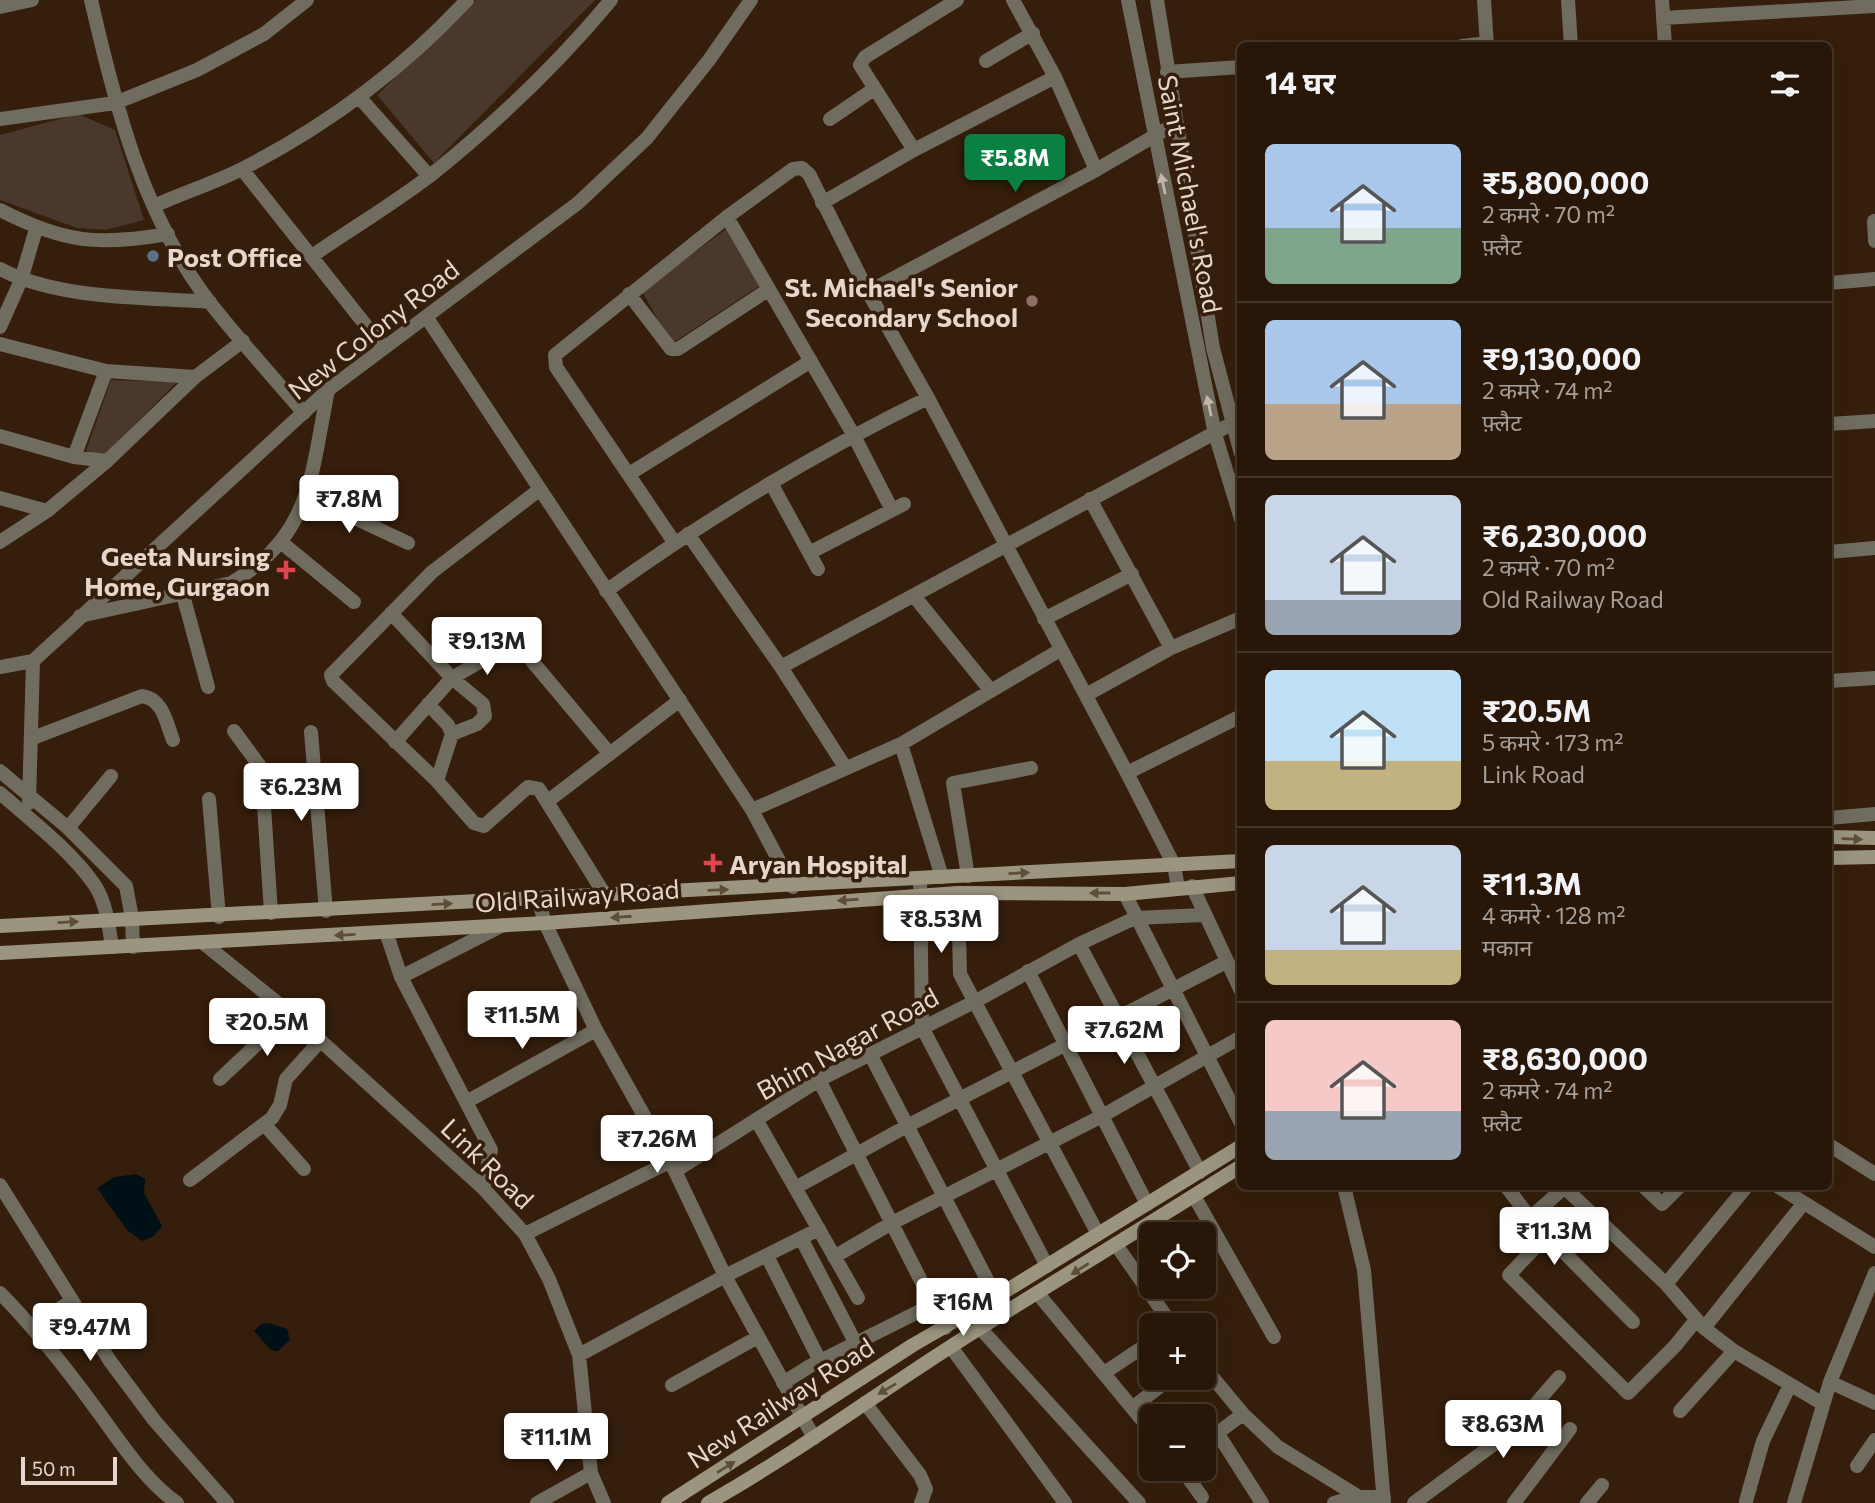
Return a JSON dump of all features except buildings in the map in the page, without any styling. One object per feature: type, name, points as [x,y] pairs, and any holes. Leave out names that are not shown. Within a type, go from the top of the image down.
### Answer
[{"type":"main road","points":[[1832,838],[1875,838]]},
{"type":"main road","points":[[1832,858],[1875,857]]},
{"type":"main road","name":"Old Railway Road","points":[[0,926],[793,887],[1237,861]]},
{"type":"main road","name":"Old Railway Road","points":[[0,953],[545,923],[921,895],[1125,894],[1237,883]]},
{"type":"main road","name":"New Railway Road","points":[[668,1503],[913,1345],[1237,1149]]},
{"type":"main road","name":"New Railway Road","points":[[708,1503],[768,1469],[980,1328],[1117,1246],[1237,1169]]},
{"type":"street","points":[[0,7],[32,0]]},
{"type":"street","points":[[91,0],[115,103],[154,206],[168,234],[210,302],[304,413]]},
{"type":"street","points":[[0,119],[115,103],[197,70],[264,34],[307,0]]},
{"type":"street","points":[[154,206],[242,169],[359,98],[435,34],[467,0]]},
{"type":"street","points":[[312,256],[429,176],[498,118],[565,55],[611,0]]},
{"type":"street","name":"New Colony Road","points":[[33,661],[328,390],[578,203],[647,138],[709,60],[751,0]]},
{"type":"street","points":[[914,150],[860,65],[865,57],[957,0]]},
{"type":"street","points":[[1013,0],[1055,77],[1096,170]]},
{"type":"street","name":"Saint Michael's Road","points":[[1128,0],[1215,434],[1237,506]]},
{"type":"street","name":"Saint Michael's Road","points":[[1157,0],[1213,348],[1237,438]]},
{"type":"street","points":[[1484,0],[1487,42]]},
{"type":"street","points":[[1568,0],[1572,42]]},
{"type":"street","points":[[1662,0],[1665,42]]},
{"type":"street","points":[[1663,18],[1843,4],[1875,6]]},
{"type":"street","points":[[986,61],[1033,33]]},
{"type":"street","points":[[1167,72],[1237,67]]},
{"type":"street","points":[[822,203],[914,150],[1055,77]]},
{"type":"street","points":[[830,119],[874,89]]},
{"type":"street","points":[[359,98],[429,176]]},
{"type":"street","points":[[868,292],[1096,170],[1175,124]]},
{"type":"street","points":[[242,169],[383,347]]},
{"type":"street","points":[[674,542],[554,362],[559,350],[727,216],[793,169],[807,171],[868,292],[1007,544],[1060,650],[1237,983]]},
{"type":"street","points":[[0,210],[36,229],[77,240],[123,242],[168,234]]},
{"type":"street","points":[[727,216],[768,290],[898,507],[811,552]]},
{"type":"street","points":[[1874,221],[1875,241]]},
{"type":"street","points":[[0,327],[21,280],[36,229]]},
{"type":"street","points":[[0,269],[21,280],[58,289],[210,302]]},
{"type":"street","points":[[1832,282],[1875,279]]},
{"type":"street","points":[[629,294],[671,349],[678,349],[768,290]]},
{"type":"street","points":[[427,318],[752,810],[793,887]]},
{"type":"street","points":[[0,542],[7,540],[47,511],[107,461],[195,377],[243,341]]},
{"type":"street","points":[[0,344],[106,372],[195,377]]},
{"type":"street","points":[[629,474],[811,361]]},
{"type":"street","points":[[74,457],[106,372]]},
{"type":"street","points":[[80,616],[231,583],[252,571],[282,543],[296,522],[306,495],[328,390]]},
{"type":"street","points":[[606,591],[674,542],[771,482],[853,434],[928,398]]},
{"type":"street","points":[[1832,424],[1875,421]]},
{"type":"street","points":[[780,667],[1233,423]]},
{"type":"street","points":[[0,436],[74,457],[107,461]]},
{"type":"street","points":[[771,482],[818,569]]},
{"type":"street","points":[[539,490],[432,572],[331,675],[334,681],[437,781],[474,823],[480,825],[491,822],[528,787],[538,789],[605,895]]},
{"type":"street","points":[[306,495],[408,543]]},
{"type":"street","points":[[0,498],[47,511]]},
{"type":"street","points":[[1090,499],[1171,648]]},
{"type":"street","points":[[688,534],[845,767]]},
{"type":"street","points":[[282,543],[354,602]]},
{"type":"street","points":[[1832,552],[1875,548]]},
{"type":"street","points":[[1044,619],[1132,574]]},
{"type":"street","points":[[183,595],[208,687]]},
{"type":"street","points":[[914,596],[991,691]]},
{"type":"street","points":[[391,613],[452,678],[483,704],[486,711],[477,724],[452,734]]},
{"type":"street","points":[[1086,695],[1171,648],[1237,620]]},
{"type":"street","points":[[395,742],[452,678],[506,645],[514,644],[522,648],[610,754]]},
{"type":"street","points":[[752,810],[901,744],[1060,650]]},
{"type":"street","points":[[0,667],[33,661],[32,799],[23,814]]},
{"type":"street","points":[[1832,681],[1875,678]]},
{"type":"street","points":[[33,738],[142,696],[155,700],[159,705],[173,740]]},
{"type":"street","points":[[548,801],[680,700]]},
{"type":"street","points":[[428,705],[448,725],[452,734],[437,781]]},
{"type":"street","points":[[1127,773],[1237,718]]},
{"type":"street","points":[[234,731],[259,765],[262,776],[271,913]]},
{"type":"street","points":[[311,732],[326,911]]},
{"type":"street","points":[[901,744],[942,877]]},
{"type":"street","points":[[968,876],[953,783],[1031,768]]},
{"type":"street","points":[[0,771],[68,828],[126,886],[132,918],[133,947]]},
{"type":"street","points":[[68,828],[111,776]]},
{"type":"street","points":[[0,793],[96,886],[112,947]]},
{"type":"street","points":[[209,799],[219,916]]},
{"type":"street","points":[[1832,818],[1875,814]]},
{"type":"street","points":[[920,878],[922,1027],[1047,1266]]},
{"type":"street","points":[[958,893],[958,966],[1010,1074],[1098,1234]]},
{"type":"street","points":[[1125,894],[1237,1116]]},
{"type":"street","points":[[538,899],[545,923],[596,1030],[672,1166],[725,1276],[814,1438]]},
{"type":"street","points":[[1135,918],[1203,915]]},
{"type":"street","name":"Bhim Nagar Road","points":[[525,1234],[672,1166],[758,1121],[819,1080],[976,1001],[1079,944],[1135,918]]},
{"type":"street","points":[[401,977],[505,924]]},
{"type":"street","points":[[386,932],[401,977],[491,1150],[484,1188]]},
{"type":"street","name":"Link Road","points":[[202,942],[290,1013],[484,1188],[525,1234],[541,1262],[579,1355],[591,1473],[604,1503]]},
{"type":"street","points":[[1079,944],[1200,1172]]},
{"type":"street","points":[[795,1188],[907,1126],[1226,962]]},
{"type":"street","points":[[1028,971],[1147,1204]]},
{"type":"street","points":[[220,1079],[290,1013]]},
{"type":"street","points":[[466,1101],[596,1030]]},
{"type":"street","points":[[834,1257],[890,1224],[1102,1116],[1237,1039]]},
{"type":"street","points":[[190,1180],[265,1125],[278,1111],[286,1079],[320,1041]]},
{"type":"street","points":[[870,1054],[996,1297]]},
{"type":"street","points":[[819,1080],[945,1328]]},
{"type":"street","points":[[758,1121],[858,1298]]},
{"type":"street","points":[[265,1125],[304,1169]]},
{"type":"street","points":[[1832,1147],[1875,1174]]},
{"type":"street","points":[[0,1185],[110,1361],[155,1420],[227,1503]]},
{"type":"street","points":[[1334,1503],[1359,1497],[1384,1500],[1364,1270],[1344,1190]]},
{"type":"street","points":[[1509,1190],[1530,1218],[1633,1322]]},
{"type":"street","points":[[1530,1218],[1563,1190]]},
{"type":"street","points":[[1569,1190],[1666,1284],[1700,1324],[1734,1351],[1789,1387],[1823,1405]]},
{"type":"street","points":[[1647,1190],[1662,1204],[1676,1190]]},
{"type":"street","points":[[1666,1284],[1744,1190]]},
{"type":"street","points":[[1783,1190],[1875,1247]]},
{"type":"street","points":[[1194,1196],[1274,1337]]},
{"type":"street","points":[[1547,1235],[1509,1275],[1628,1393],[1700,1324],[1802,1204]]},
{"type":"street","points":[[579,1355],[819,1229]]},
{"type":"street","points":[[801,1238],[855,1342]]},
{"type":"street","points":[[1117,1246],[1164,1313]]},
{"type":"street","points":[[766,1256],[820,1361]]},
{"type":"street","points":[[1794,1503],[1830,1382],[1875,1273]]},
{"type":"street","points":[[0,1293],[34,1326],[162,1493],[177,1503]]},
{"type":"street","points":[[1038,1295],[1139,1416]]},
{"type":"street","points":[[34,1326],[71,1301]]},
{"type":"street","points":[[783,1383],[855,1342],[932,1304]]},
{"type":"street","points":[[980,1328],[1139,1503]]},
{"type":"street","points":[[672,1385],[758,1337]]},
{"type":"street","points":[[951,1347],[1065,1503]]},
{"type":"street","points":[[1104,1373],[1139,1350]]},
{"type":"street","points":[[1680,1411],[1734,1351]]},
{"type":"street","points":[[1414,1503],[1513,1430],[1559,1377]]},
{"type":"street","points":[[1216,1381],[1243,1414],[1278,1447],[1359,1497]]},
{"type":"street","points":[[1830,1382],[1875,1403]]},
{"type":"street","points":[[1746,1501],[1763,1441],[1789,1387]]},
{"type":"street","points":[[1132,1408],[1155,1390]]},
{"type":"street","points":[[864,1403],[920,1475],[926,1489],[920,1503]]},
{"type":"street","points":[[1243,1414],[1218,1434],[1262,1503]]},
{"type":"street","points":[[1514,1503],[1570,1429]]},
{"type":"street","points":[[1857,1466],[1875,1440]]},
{"type":"street","points":[[537,1503],[591,1473]]},
{"type":"street","points":[[1190,1481],[1202,1497]]},
{"type":"street","points":[[1587,1503],[1602,1485]]},
{"type":"shaded area","points":[[476,0],[595,0],[434,163],[377,95]]},
{"type":"shaded area","points":[[78,114],[115,130],[144,220],[106,230],[77,228],[0,200],[0,135]]},
{"type":"shaded area","points":[[729,227],[761,285],[671,344],[642,291]]},
{"type":"shaded area","points":[[111,380],[177,382],[104,455],[86,451]]},
{"type":"shaded area","points":[[136,1174],[145,1179],[144,1193],[162,1226],[154,1236],[142,1241],[127,1230],[97,1188],[115,1177]]},
{"type":"shaded area","points":[[269,1323],[287,1329],[290,1340],[278,1351],[271,1350],[254,1331],[261,1324]]},
{"type":"place","name":"Post Office","points":[[153,256]]},
{"type":"place","name":"St. Michael's Senior Secondary School","points":[[1032,301]]},
{"type":"place","name":"Geeta Nursing Home, Gurgaon","points":[[286,570]]},
{"type":"place","name":"Aryan Hospital","points":[[713,863]]}]
